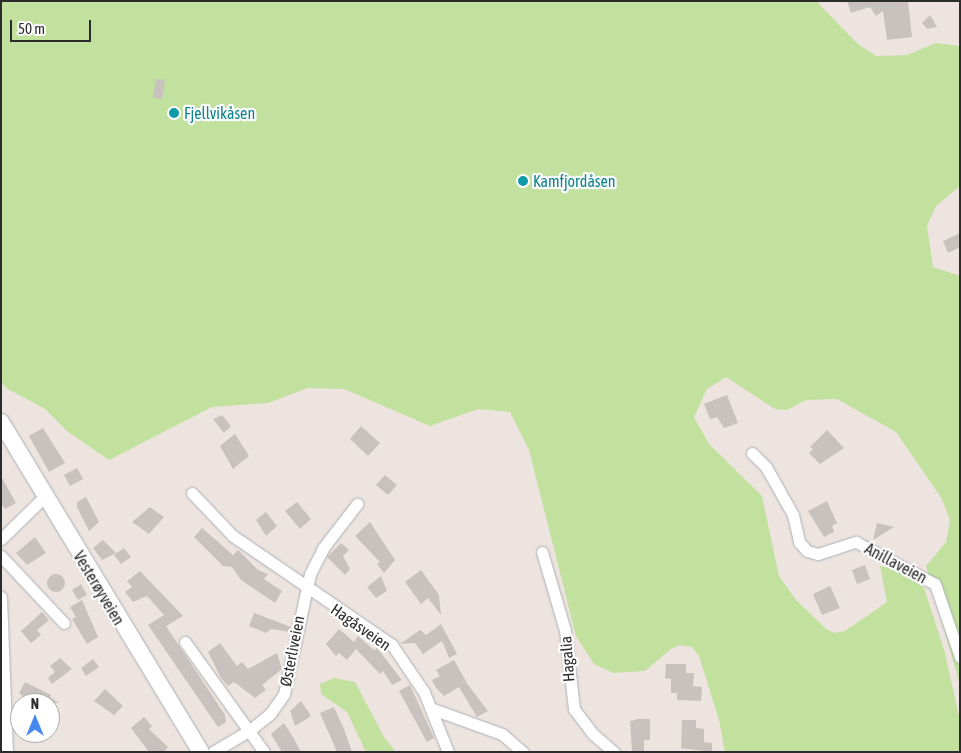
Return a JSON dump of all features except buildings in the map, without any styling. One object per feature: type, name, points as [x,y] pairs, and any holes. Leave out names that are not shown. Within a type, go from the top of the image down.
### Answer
[{"type":"main road","name":"Vesterøyveien","points":[[1,422],[201,752]]},
{"type":"street","name":"Anillaveien","points":[[752,453],[766,467],[793,515],[799,542],[807,552],[818,554],[856,542],[935,584],[960,657]]},
{"type":"street","points":[[192,493],[232,536],[306,589]]},
{"type":"street","points":[[1,539],[45,496]]},
{"type":"street","name":"Østerliveien","points":[[213,752],[250,730],[270,714],[284,694],[306,589],[323,548],[357,504]]},
{"type":"street","name":"Hagalia","points":[[542,552],[566,630],[574,709],[593,734],[614,752]]},
{"type":"street","points":[[1,556],[64,623]]},
{"type":"street","name":"Hagåsveien","points":[[306,589],[392,645],[430,708],[448,752]]},
{"type":"street","points":[[1,597],[7,752]]},
{"type":"street","points":[[184,642],[250,730],[264,752]]},
{"type":"street","points":[[430,708],[502,734],[523,752]]},
{"type":"green space","points":[[1,1],[816,1],[858,44],[876,56],[907,55],[936,43],[960,46],[960,186],[936,206],[927,226],[933,267],[960,276],[960,685],[926,566],[946,542],[950,520],[942,499],[896,432],[837,399],[806,400],[787,410],[775,409],[726,377],[707,389],[694,417],[709,444],[762,496],[779,576],[796,600],[826,629],[834,633],[845,631],[887,602],[880,566],[907,572],[924,588],[945,653],[960,721],[960,752],[725,752],[719,720],[699,656],[692,647],[680,645],[671,649],[645,671],[613,673],[594,664],[576,636],[529,450],[510,412],[478,409],[430,426],[344,389],[308,388],[268,403],[212,407],[109,460],[67,431],[45,409],[6,388],[1,381]]},
{"type":"green space","points":[[334,678],[355,682],[384,737],[396,752],[366,752],[347,712],[321,694],[320,684]]},
{"type":"place","name":"Fjellvikåsen","points":[[174,113]]},
{"type":"place","name":"Kamfjordåsen","points":[[523,181]]}]
